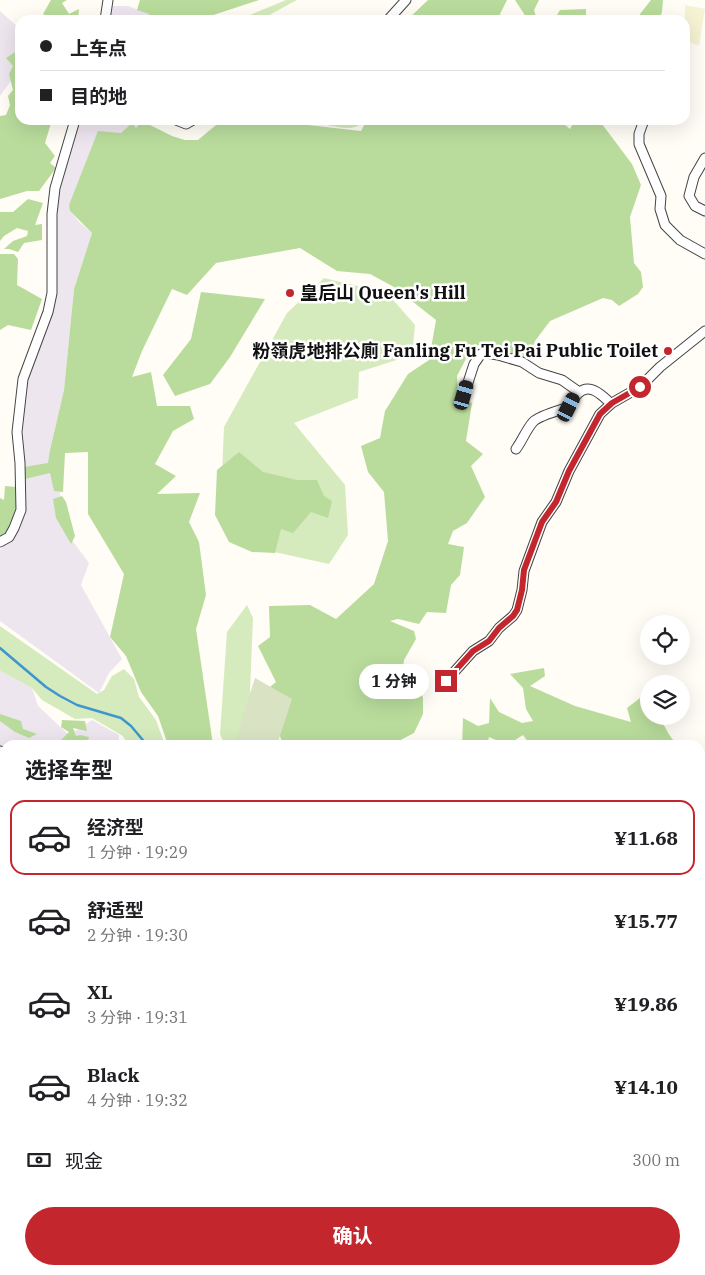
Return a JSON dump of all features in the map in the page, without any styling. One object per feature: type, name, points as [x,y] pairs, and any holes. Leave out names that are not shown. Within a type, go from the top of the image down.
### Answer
[{"type":"street","points":[[106,15],[108,0]]},
{"type":"street","points":[[392,15],[406,0]]},
{"type":"street","points":[[0,542],[8,537],[14,528],[21,510],[17,432],[23,379],[48,312],[52,294],[52,214],[55,188],[74,125]]},
{"type":"street","points":[[642,125],[639,134],[639,144],[661,196],[660,209],[665,226],[680,240],[705,254]]},
{"type":"street","points":[[705,158],[694,177],[689,196],[695,206],[705,211]]},
{"type":"street","points":[[446,681],[473,651],[489,641],[517,610],[524,570],[542,522],[556,502],[569,471],[600,414],[611,404],[640,387],[660,367],[705,331]]},
{"type":"street","points":[[464,395],[474,364],[481,354],[486,353],[522,362],[539,374],[562,380],[579,392]]},
{"type":"street","points":[[516,449],[533,422],[540,416],[545,417],[550,413],[569,407],[576,394],[583,390],[593,390],[603,395],[611,404]]},
{"type":"shaded area","points":[[685,5],[705,9],[699,46],[690,42],[690,15],[685,15]]},
{"type":"shaded area","points":[[112,6],[128,6],[149,15],[109,15]]},
{"type":"shaded area","points":[[0,11],[15,24],[15,74],[0,96]]},
{"type":"shaded area","points":[[79,125],[131,125],[121,133],[70,211],[92,233],[74,289],[64,390],[50,450],[56,452],[63,528],[89,563],[81,585],[122,659],[109,673],[99,693],[0,621],[0,550],[14,536],[25,504],[23,428],[27,385],[56,292],[55,247],[59,194]]},
{"type":"shaded area","points":[[0,671],[32,688],[38,706],[69,735],[92,720],[119,735],[118,740],[0,740]]},
{"type":"green space","points":[[51,0],[67,0],[62,3],[69,14],[79,9],[78,15],[43,14]]},
{"type":"green space","points":[[140,0],[259,0],[213,15],[149,15],[137,10]]},
{"type":"green space","points":[[286,0],[297,0],[269,15],[250,15]]},
{"type":"green space","points":[[428,0],[507,0],[500,15],[412,15]]},
{"type":"green space","points":[[515,0],[539,0],[534,10],[536,15],[525,15]]},
{"type":"green space","points":[[651,0],[663,0],[661,15],[640,14]]},
{"type":"green space","points":[[586,9],[586,15],[557,15],[560,10]]},
{"type":"green space","points":[[15,52],[15,125],[50,125],[45,143],[55,156],[50,163],[56,168],[39,191],[27,191],[0,199],[0,116],[6,115],[10,105],[8,96],[13,90],[9,74],[13,66],[6,58]]},
{"type":"green space","points":[[130,125],[134,125],[136,128],[139,125],[150,125],[172,136],[185,140],[198,140],[216,125],[308,125],[361,131],[364,125],[565,125],[570,129],[572,125],[603,125],[632,164],[641,185],[630,217],[634,263],[641,272],[643,287],[638,294],[619,306],[612,300],[603,298],[550,321],[535,341],[527,361],[507,359],[501,349],[480,344],[470,351],[457,376],[458,399],[472,403],[466,441],[483,454],[471,466],[485,497],[467,523],[453,531],[448,544],[464,547],[460,575],[451,585],[446,613],[427,612],[419,624],[398,619],[390,621],[414,631],[416,639],[404,660],[402,676],[418,682],[423,698],[423,714],[414,733],[401,740],[281,740],[265,691],[276,682],[258,646],[270,637],[269,606],[310,605],[336,619],[374,584],[388,541],[384,492],[368,472],[361,446],[380,438],[385,411],[408,374],[429,360],[436,320],[394,287],[370,274],[337,271],[300,248],[216,263],[187,295],[172,289],[142,351],[132,377],[151,372],[157,406],[190,406],[194,419],[173,431],[155,464],[176,476],[157,494],[200,493],[189,522],[199,542],[206,595],[196,629],[212,740],[166,740],[158,716],[141,692],[126,656],[110,637],[124,574],[88,514],[88,452],[65,453],[63,492],[54,491],[50,473],[21,480],[24,467],[48,463],[64,390],[74,289],[92,233],[70,211],[69,205],[98,131],[121,133]]},
{"type":"green space","points":[[327,125],[360,125],[348,128]]},
{"type":"green space","points":[[28,199],[43,203],[35,225],[42,224],[42,240],[24,243],[18,252],[4,249],[13,241],[27,236],[28,231],[17,228],[4,236],[0,241],[0,212],[13,212]]},
{"type":"green space","points":[[0,254],[14,254],[18,259],[17,285],[42,299],[31,330],[8,325],[0,330]]},
{"type":"green space","points":[[324,278],[387,293],[415,325],[412,355],[359,372],[358,398],[294,423],[345,485],[348,535],[329,564],[242,545],[220,521],[224,427],[287,313]]},
{"type":"green space","points":[[201,292],[265,299],[230,357],[210,384],[175,396],[163,375],[191,339]]},
{"type":"green space","points":[[239,452],[263,472],[297,480],[317,480],[324,496],[332,501],[328,518],[311,512],[293,533],[281,529],[275,553],[252,552],[229,542],[215,515],[217,470]]},
{"type":"green space","points":[[5,486],[16,487],[24,506],[0,546],[0,498],[4,500]]},
{"type":"green space","points":[[62,496],[66,502],[75,536],[71,544],[56,518],[53,499]]},
{"type":"green space","points":[[247,605],[253,618],[250,691],[263,716],[246,740],[223,740],[220,734],[227,632]]},
{"type":"green space","points":[[0,626],[97,694],[104,690],[112,676],[124,669],[134,679],[139,697],[156,720],[163,740],[125,740],[123,736],[92,718],[75,719],[42,700],[32,688],[0,671]]},
{"type":"green space","points":[[544,668],[545,676],[530,686],[575,706],[631,722],[627,708],[640,698],[640,725],[664,725],[674,740],[526,740],[523,735],[515,740],[496,740],[489,737],[488,740],[462,740],[463,718],[478,726],[489,723],[490,698],[499,712],[522,723],[533,721],[526,709],[523,688],[510,674]]},
{"type":"green space","points":[[255,678],[292,699],[279,740],[236,740]]},
{"type":"green space","points":[[0,714],[21,721],[23,729],[37,734],[29,738],[15,732],[0,721]]},
{"type":"green space","points":[[62,720],[85,721],[87,731],[73,728],[76,736],[89,737],[88,740],[61,740],[69,732],[61,727]]},
{"type":"waterway","points":[[0,648],[46,687],[77,705],[121,718],[143,740]]},
{"type":"place","name":"皇后山 Queen's Hill","points":[[290,293]]},
{"type":"place","name":"粉嶺虎地排公廁 Fanling Fu Tei Pai Public Toilet","points":[[668,351]]},
{"type":"route","points":[[446,681],[473,651],[489,641],[517,610],[524,580],[524,570],[542,522],[556,502],[569,471],[600,414],[612,403],[640,387]]}]
